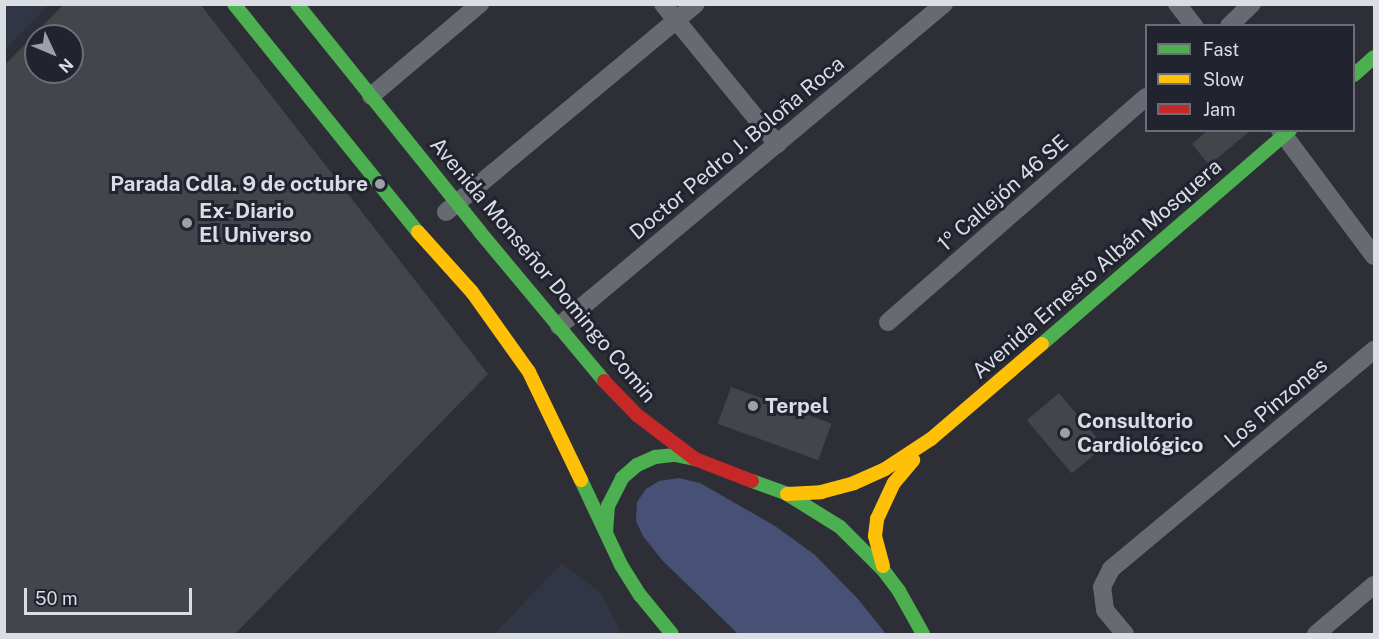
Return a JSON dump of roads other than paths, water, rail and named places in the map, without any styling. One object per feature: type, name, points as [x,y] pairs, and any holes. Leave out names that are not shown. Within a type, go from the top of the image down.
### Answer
[{"type":"main road","points":[[234,4],[435,253],[472,292],[529,372],[606,533],[640,595],[672,634]]},
{"type":"main road","name":"Avenida Monseñor Domingo Comin","points":[[297,4],[371,96],[451,208],[559,326],[636,415],[694,459],[787,494],[840,528],[884,571],[899,591],[923,634]]},
{"type":"main road","points":[[1355,73],[1374,57]]},
{"type":"main road","name":"Avenida Ernesto Albán Mosquera","points":[[787,494],[821,492],[854,483],[885,469],[931,439],[1285,132]]},
{"type":"main road","name":"Avenida Ernesto Albán Mosquera","points":[[884,571],[874,536],[882,504],[894,483],[931,439]]},
{"type":"main road","points":[[606,533],[608,506],[622,478],[637,465],[655,458],[675,455],[694,459]]},
{"type":"street","points":[[663,4],[777,144]]},
{"type":"street","points":[[451,208],[696,4]]},
{"type":"street","name":"Doctor Pedro J. Boloña Roca","points":[[559,326],[944,4]]},
{"type":"street","points":[[1177,4],[1192,24]]},
{"type":"street","points":[[1231,24],[1252,4]]},
{"type":"street","points":[[371,96],[476,6]]},
{"type":"street","name":"1º Callejón 46 SE","points":[[888,322],[1145,98]]},
{"type":"street","points":[[1285,132],[1374,256]]},
{"type":"street","name":"Los Pinzones","points":[[1125,634],[1104,610],[1102,587],[1111,569],[1374,350]]},
{"type":"street","points":[[1316,634],[1374,585]]},
{"type":"place","name":"Parada Cdla. 9 de octubre","points":[[380,184]]},
{"type":"place","name":"Ex- Diario El Universo","points":[[187,223]]},
{"type":"place","name":"Terpel","points":[[753,406]]},
{"type":"place","name":"Consultorio Cardiológico","points":[[1065,433]]}]
